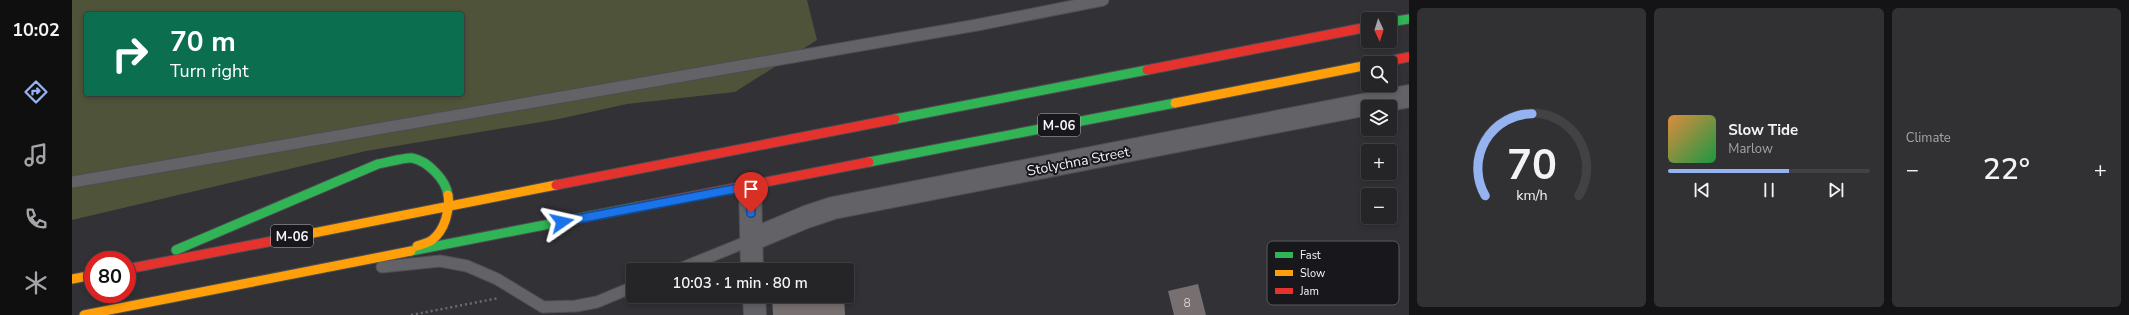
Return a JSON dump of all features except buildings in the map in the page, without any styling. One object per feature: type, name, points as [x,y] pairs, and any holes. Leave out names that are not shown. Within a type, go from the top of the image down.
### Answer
[{"type":"highway","points":[[1397,21],[1409,19]]},
{"type":"highway","name":"М-06","points":[[136,267],[449,204],[1361,27]]},
{"type":"highway","points":[[1397,59],[1409,57]]},
{"type":"highway","name":"М-06","points":[[84,315],[1361,66]]},
{"type":"highway","points":[[136,266],[378,164],[412,158],[432,168],[447,189],[449,204],[443,227],[432,240],[405,252]]},
{"type":"highway","points":[[72,280],[84,277]]},
{"type":"street","name":"Stolychna Street","points":[[751,240],[806,217],[833,208],[1409,96]]},
{"type":"street","points":[[750,186],[752,263]]},
{"type":"street","points":[[754,303],[755,315]]},
{"type":"lane","points":[[72,182],[977,25],[1102,0]]},
{"type":"lane","points":[[694,263],[751,240]]},
{"type":"lane","points":[[270,279],[440,261],[467,266],[497,279],[543,307],[576,306],[597,302],[626,290]]},
{"type":"path","points":[[411,315],[504,298]]},
{"type":"green space","points":[[72,0],[807,0],[817,40],[735,92],[627,104],[559,119],[366,151],[72,220]]},
{"type":"traffic: fast","points":[[1397,21],[1409,19]]},
{"type":"traffic: fast","points":[[895,119],[1147,70]]},
{"type":"traffic: fast","points":[[869,162],[1175,103]]},
{"type":"traffic: fast","points":[[176,250],[378,164],[400,159],[412,158],[430,167],[444,183],[448,195]]},
{"type":"traffic: fast","points":[[411,251],[637,207]]},
{"type":"traffic: slow","points":[[1175,103],[1361,66]]},
{"type":"traffic: slow","points":[[283,239],[556,185]]},
{"type":"traffic: slow","points":[[417,246],[427,243],[437,236],[446,219],[448,195]]},
{"type":"traffic: slow","points":[[84,315],[411,251]]},
{"type":"traffic: slow","points":[[72,279],[84,277]]},
{"type":"traffic: jam","points":[[1147,70],[1361,28]]},
{"type":"traffic: jam","points":[[1397,59],[1409,57]]},
{"type":"traffic: jam","points":[[556,185],[895,119]]},
{"type":"traffic: jam","points":[[637,207],[869,162]]},
{"type":"traffic: jam","points":[[136,267],[283,239]]},
{"type":"route","points":[[562,222],[750,186],[751,213]]}]
